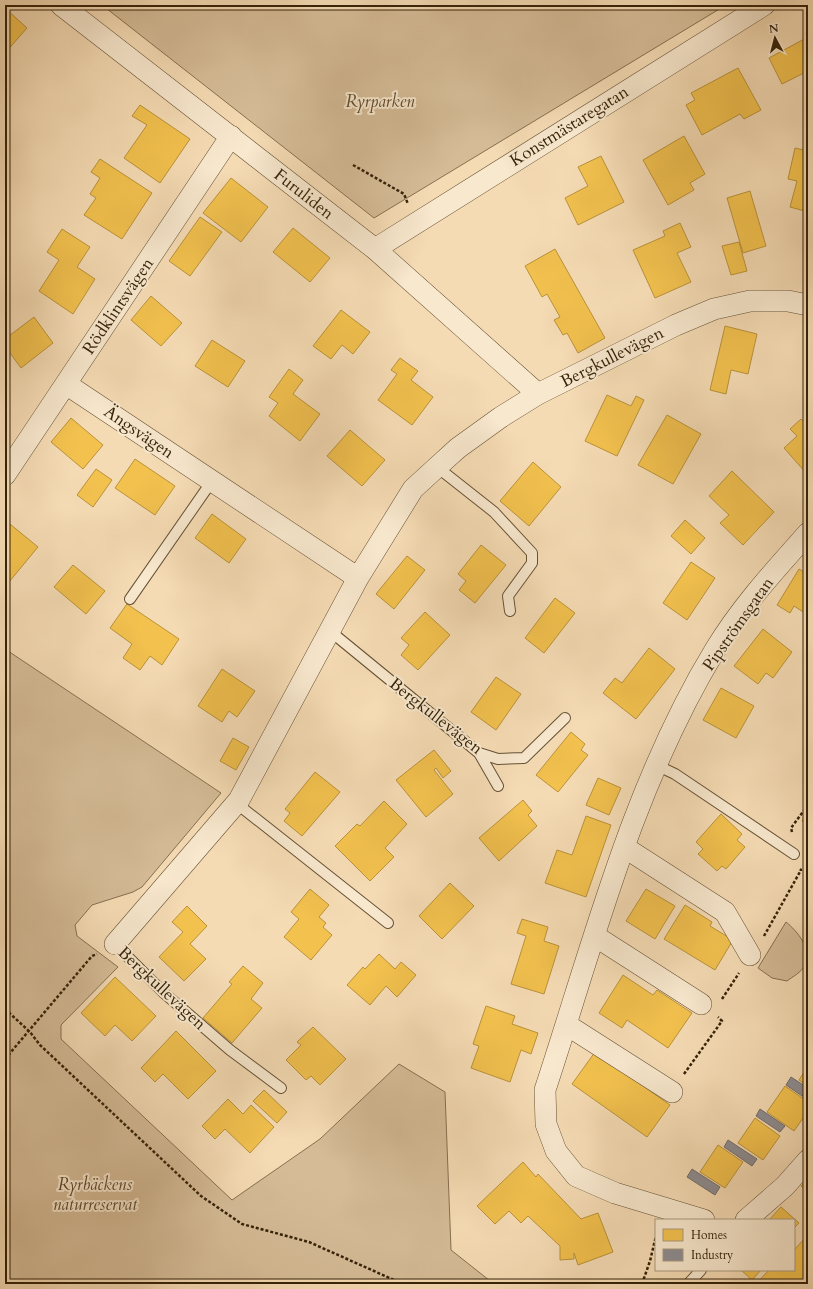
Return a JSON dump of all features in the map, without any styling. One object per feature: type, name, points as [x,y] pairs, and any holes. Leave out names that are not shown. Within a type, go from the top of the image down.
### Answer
[{"type":"street","name":"Furuliden","points":[[61,5],[375,249],[538,394]]},
{"type":"street","name":"Konstmästaregatan","points":[[375,249],[764,5]]},
{"type":"street","name":"Rödklintsvägen","points":[[5,475],[231,136]]},
{"type":"street","name":"Bergkullevägen","points":[[115,944],[236,803],[358,578],[413,489],[458,448],[501,417],[538,394],[676,325],[714,309],[750,301],[788,301],[808,305]]},
{"type":"street","name":"Ängsvägen","points":[[66,384],[358,578]]},
{"type":"street","name":"Pipströmsgatan","points":[[701,1219],[615,1193],[576,1176],[556,1151],[546,1124],[545,1090],[624,847],[656,765],[715,650],[753,596],[808,533]]},
{"type":"street","points":[[624,847],[725,912],[750,955]]},
{"type":"street","points":[[595,936],[701,1004]]},
{"type":"street","points":[[567,1025],[672,1092]]},
{"type":"street","points":[[747,1219],[785,1186],[808,1160]]},
{"type":"lane","points":[[437,467],[494,512],[532,553],[532,563],[508,596],[510,611]]},
{"type":"lane","points":[[130,599],[212,481]]},
{"type":"lane","name":"Bergkullevägen","points":[[330,631],[479,752],[498,759],[524,758],[565,718]]},
{"type":"lane","points":[[479,752],[498,786]]},
{"type":"lane","points":[[656,765],[675,774],[794,854]]},
{"type":"lane","points":[[236,803],[388,923]]},
{"type":"lane","name":"Bergkullevägen","points":[[115,944],[164,993],[230,1050],[281,1088]]},
{"type":"lane","points":[[690,1282],[700,1271]]},
{"type":"path","points":[[353,165],[404,194],[416,222]]},
{"type":"path","points":[[5,1059],[30,1032],[92,956],[115,944]]},
{"type":"path","points":[[5,1009],[30,1032],[40,1045],[201,1196],[242,1224],[309,1242],[403,1284]]},
{"type":"path","points":[[642,1284],[655,1240]]},
{"type":"green space","name":"Ryrparken","points":[[102,5],[726,5],[374,218]]},
{"type":"green space","name":"Ryrbäckens naturreservat","points":[[5,649],[221,793],[142,887],[133,892],[92,905],[75,925],[77,936],[118,967],[61,1025],[61,1039],[232,1200],[320,1139],[399,1064],[445,1092],[451,1250],[494,1284],[5,1284]]},
{"type":"green space","points":[[786,922],[799,936],[805,947],[806,953],[803,968],[787,981],[772,978],[758,968]]},
{"type":"building: Homes","points":[[5,8],[27,28],[5,53]]},
{"type":"building: Homes","points":[[808,37],[808,71],[782,84],[769,58]]},
{"type":"building: Homes","points":[[738,68],[761,110],[744,119],[740,114],[702,135],[686,105],[695,100],[691,93]]},
{"type":"building: Homes","points":[[140,105],[190,139],[160,183],[124,158],[147,125],[132,116]]},
{"type":"building: Homes","points":[[684,136],[705,174],[690,183],[694,190],[668,205],[643,160]]},
{"type":"building: Homes","points":[[795,148],[808,151],[808,212],[790,207],[797,181],[788,179]]},
{"type":"building: Homes","points":[[601,156],[624,202],[578,225],[565,198],[588,186],[578,167]]},
{"type":"building: Homes","points":[[100,159],[152,193],[122,239],[84,215],[96,198],[90,194],[100,178],[91,172]]},
{"type":"building: Homes","points":[[231,178],[268,207],[241,242],[203,213]]},
{"type":"building: Homes","points":[[750,191],[766,246],[743,253],[727,198]]},
{"type":"building: Homes","points":[[200,217],[222,232],[190,276],[169,261]]},
{"type":"building: Homes","points":[[680,223],[691,247],[677,253],[691,282],[655,298],[633,250],[665,236],[663,231]]},
{"type":"building: Homes","points":[[293,228],[330,258],[310,282],[273,252]]},
{"type":"building: Homes","points":[[62,229],[90,247],[77,267],[95,279],[73,314],[39,291],[59,260],[47,252]]},
{"type":"building: Homes","points":[[739,242],[747,271],[731,275],[722,246]]},
{"type":"building: Homes","points":[[555,249],[605,338],[578,353],[567,333],[563,335],[554,320],[560,317],[547,294],[542,297],[525,266]]},
{"type":"building: Homes","points":[[151,296],[182,323],[161,346],[131,320]]},
{"type":"building: Homes","points":[[341,310],[370,332],[353,354],[342,345],[331,359],[313,346]]},
{"type":"building: Homes","points":[[34,317],[53,343],[21,368],[5,346],[5,339]]},
{"type":"building: Homes","points":[[725,326],[757,334],[748,374],[731,370],[726,394],[710,390]]},
{"type":"building: Homes","points":[[212,340],[245,361],[228,387],[195,366]]},
{"type":"building: Homes","points":[[400,358],[418,371],[411,380],[433,397],[412,425],[378,400],[397,374],[391,370]]},
{"type":"building: Homes","points":[[289,369],[303,380],[293,394],[320,414],[300,441],[269,416],[278,403],[269,397]]},
{"type":"building: Homes","points":[[607,395],[631,406],[636,396],[644,400],[617,456],[585,441]]},
{"type":"building: Homes","points":[[667,415],[701,434],[673,484],[638,465]]},
{"type":"building: Homes","points":[[71,418],[103,445],[83,469],[51,442]]},
{"type":"building: Homes","points":[[801,419],[806,424],[808,422],[807,474],[784,448],[797,436],[790,429]]},
{"type":"building: Homes","points":[[350,430],[385,460],[362,486],[327,456]]},
{"type":"building: Homes","points":[[135,459],[175,486],[155,515],[115,488]]},
{"type":"building: Homes","points":[[533,462],[561,487],[529,526],[500,501]]},
{"type":"building: Homes","points":[[96,469],[112,480],[93,507],[77,495]]},
{"type":"building: Homes","points":[[732,471],[774,512],[743,545],[720,523],[729,515],[709,496]]},
{"type":"building: Homes","points":[[212,514],[246,539],[229,563],[195,538]]},
{"type":"building: Homes","points":[[5,520],[38,547],[9,582],[5,579]]},
{"type":"building: Homes","points":[[685,520],[705,538],[691,554],[671,536]]},
{"type":"building: Homes","points":[[481,545],[506,565],[475,603],[459,590],[466,581],[458,574]]},
{"type":"building: Homes","points":[[407,556],[425,570],[394,609],[376,594]]},
{"type":"building: Homes","points":[[691,562],[715,578],[687,620],[663,603]]},
{"type":"building: Homes","points":[[73,565],[105,591],[86,614],[54,587]]},
{"type":"building: Homes","points":[[799,569],[808,574],[808,615],[794,606],[790,613],[777,605]]},
{"type":"building: Homes","points":[[555,598],[575,613],[544,653],[525,638]]},
{"type":"building: Homes","points":[[127,604],[179,639],[162,665],[150,656],[140,670],[123,658],[132,644],[110,628]]},
{"type":"building: Homes","points":[[425,612],[450,635],[418,670],[401,655],[409,645],[401,638]]},
{"type":"building: Homes","points":[[763,629],[792,652],[773,678],[766,673],[758,684],[734,666]]},
{"type":"building: Homes","points":[[649,648],[675,669],[636,719],[603,693],[615,678],[622,683]]},
{"type":"building: Homes","points":[[222,669],[255,691],[237,717],[229,711],[222,722],[198,706]]},
{"type":"building: Homes","points":[[496,677],[521,694],[496,730],[471,712]]},
{"type":"building: Homes","points":[[721,688],[754,706],[736,738],[703,720]]},
{"type":"building: Homes","points":[[571,732],[585,744],[581,750],[588,755],[558,792],[536,775]]},
{"type":"building: Homes","points":[[233,738],[249,747],[236,770],[220,761]]},
{"type":"building: Homes","points":[[434,750],[451,771],[443,778],[436,768],[434,770],[453,794],[426,817],[396,780]]},
{"type":"building: Homes","points":[[315,772],[340,792],[302,836],[284,821],[290,813],[285,809]]},
{"type":"building: Homes","points":[[598,778],[621,788],[609,815],[586,805]]},
{"type":"building: Homes","points":[[523,800],[532,811],[528,815],[537,826],[499,861],[479,838]]},
{"type":"building: Homes","points":[[384,801],[407,824],[385,848],[394,857],[370,881],[335,846],[357,824],[360,826]]},
{"type":"building: Homes","points":[[808,812],[808,825],[802,821]]},
{"type":"building: Homes","points":[[721,814],[742,834],[737,840],[745,847],[726,869],[722,866],[717,871],[698,854],[703,849],[696,842]]},
{"type":"building: Homes","points":[[586,816],[611,825],[586,897],[545,883],[557,850],[572,855]]},
{"type":"building: Homes","points":[[450,883],[474,906],[442,939],[419,916]]},
{"type":"building: Homes","points":[[310,889],[329,905],[319,917],[326,923],[323,927],[332,935],[311,960],[284,937],[299,919],[291,912]]},
{"type":"building: Homes","points":[[646,889],[675,906],[655,939],[626,921]]},
{"type":"building: Homes","points":[[685,905],[712,922],[710,926],[733,940],[715,970],[664,939]]},
{"type":"building: Homes","points":[[187,906],[207,926],[190,944],[206,959],[184,981],[159,957],[183,932],[172,922]]},
{"type":"building: Homes","points":[[522,919],[548,927],[544,941],[559,946],[544,994],[511,984],[526,936],[517,933]]},
{"type":"building: Homes","points":[[379,954],[395,969],[401,962],[416,975],[397,997],[386,986],[370,1005],[347,985],[363,967],[365,969]]},
{"type":"building: Homes","points":[[243,966],[263,983],[251,999],[262,1008],[232,1043],[203,1018],[232,984],[229,982]]},
{"type":"building: Homes","points":[[623,975],[653,995],[657,990],[692,1013],[668,1048],[627,1020],[622,1028],[599,1013]]},
{"type":"building: Homes","points":[[115,977],[156,1016],[132,1041],[115,1025],[105,1036],[81,1013]]},
{"type":"building: Homes","points":[[486,1006],[515,1016],[512,1024],[538,1033],[531,1054],[521,1050],[510,1082],[471,1068],[479,1046],[473,1044]]},
{"type":"building: Homes","points":[[313,1027],[346,1059],[320,1085],[311,1076],[306,1080],[286,1060],[301,1045],[297,1042]]},
{"type":"building: Homes","points":[[176,1031],[216,1071],[188,1099],[163,1074],[155,1082],[141,1068]]},
{"type":"building: Homes","points":[[595,1052],[670,1105],[647,1137],[572,1084]]},
{"type":"building: Homes","points":[[808,1066],[808,1086],[799,1080]]},
{"type":"building: Homes","points":[[785,1086],[808,1102],[808,1111],[794,1131],[767,1112]]},
{"type":"building: Homes","points":[[264,1090],[287,1112],[277,1123],[253,1101]]},
{"type":"building: Homes","points":[[228,1099],[243,1114],[251,1105],[274,1127],[250,1153],[225,1129],[215,1139],[202,1126]]},
{"type":"building: Homes","points":[[755,1118],[780,1136],[763,1160],[738,1143]]},
{"type":"building: Homes","points":[[718,1145],[743,1162],[725,1188],[700,1172]]},
{"type":"building: Homes","points":[[523,1162],[536,1177],[538,1174],[581,1219],[598,1213],[613,1252],[578,1265],[574,1253],[574,1259],[560,1260],[560,1246],[528,1216],[521,1223],[509,1211],[495,1224],[477,1206]]},
{"type":"building: Homes","points":[[808,1179],[808,1192],[801,1186]]},
{"type":"building: Homes","points":[[781,1207],[794,1219],[770,1219]]},
{"type":"building: Homes","points":[[795,1219],[799,1223],[795,1227]]},
{"type":"building: Homes","points":[[808,1235],[807,1284],[756,1284],[768,1271],[795,1271],[795,1249]]},
{"type":"building: Homes","points":[[742,1271],[760,1271],[752,1280]]},
{"type":"building: Industry","points":[[791,1077],[808,1088],[808,1100],[786,1085]]},
{"type":"building: Industry","points":[[760,1109],[785,1126],[780,1132],[756,1116]]},
{"type":"building: Industry","points":[[728,1140],[757,1159],[752,1166],[724,1147]]},
{"type":"building: Industry","points":[[692,1169],[720,1187],[715,1195],[687,1177]]}]
